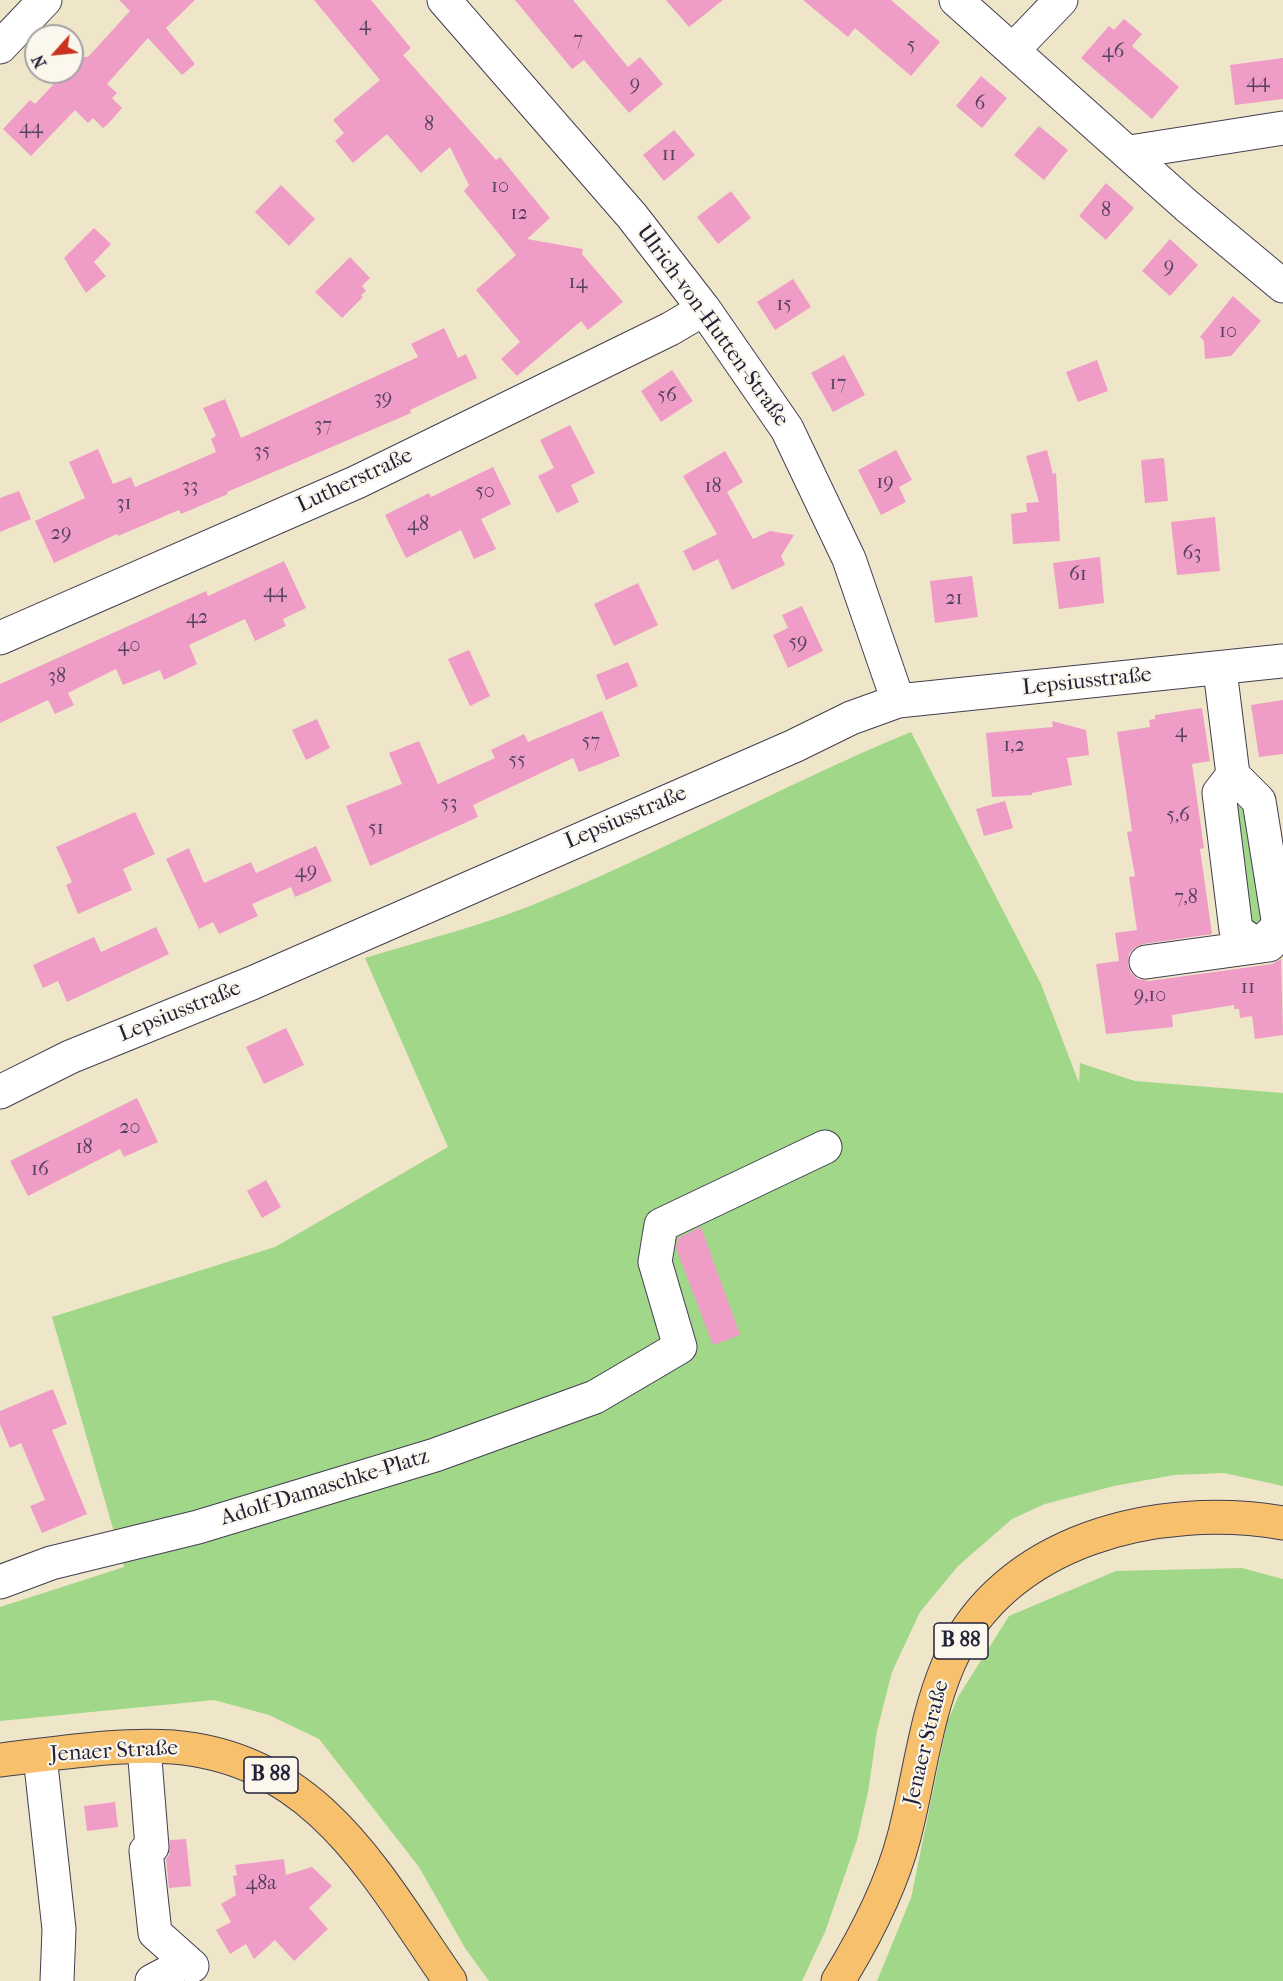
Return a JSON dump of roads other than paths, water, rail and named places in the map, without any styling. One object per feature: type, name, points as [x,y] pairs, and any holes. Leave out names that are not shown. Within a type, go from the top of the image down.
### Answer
[{"type":"main road","name":"Jenaer Straße","points":[[838,1981],[877,1906],[895,1864],[929,1724],[948,1664],[968,1629],[1000,1593],[1035,1565],[1071,1545],[1127,1527],[1164,1521],[1228,1517],[1283,1523]]},
{"type":"main road","name":"Jenaer Straße","points":[[0,1760],[144,1747],[202,1751],[239,1760],[268,1774],[310,1802],[349,1838],[369,1862],[450,1981]]},
{"type":"street","points":[[0,47],[45,0]]},
{"type":"street","name":"Ulrich-von-Hutten-Straße","points":[[444,0],[632,216],[704,309],[787,429],[849,559],[898,701]]},
{"type":"street","points":[[956,0],[1130,152],[1187,206],[1283,286]]},
{"type":"street","points":[[1013,50],[1061,0]]},
{"type":"street","points":[[1130,152],[1283,128]]},
{"type":"street","name":"Lutherstraße","points":[[0,638],[357,482],[670,329],[704,309]]},
{"type":"street","name":"Lepsiusstraße","points":[[0,1092],[70,1057],[252,983],[794,746],[851,717],[898,701],[1220,670],[1283,661]]},
{"type":"street","points":[[1220,670],[1233,775],[1219,793],[1236,930],[1271,945]]},
{"type":"street","points":[[1146,962],[1271,945]]},
{"type":"street","name":"Adolf-Damaschke-Platz","points":[[0,1582],[51,1563],[198,1527],[435,1455],[595,1397],[680,1347],[655,1262],[661,1225],[825,1147]]},
{"type":"street","points":[[144,1747],[152,1847],[146,1851],[155,1933],[172,1973]]},
{"type":"street","points":[[40,1756],[59,1929],[57,1981]]}]
